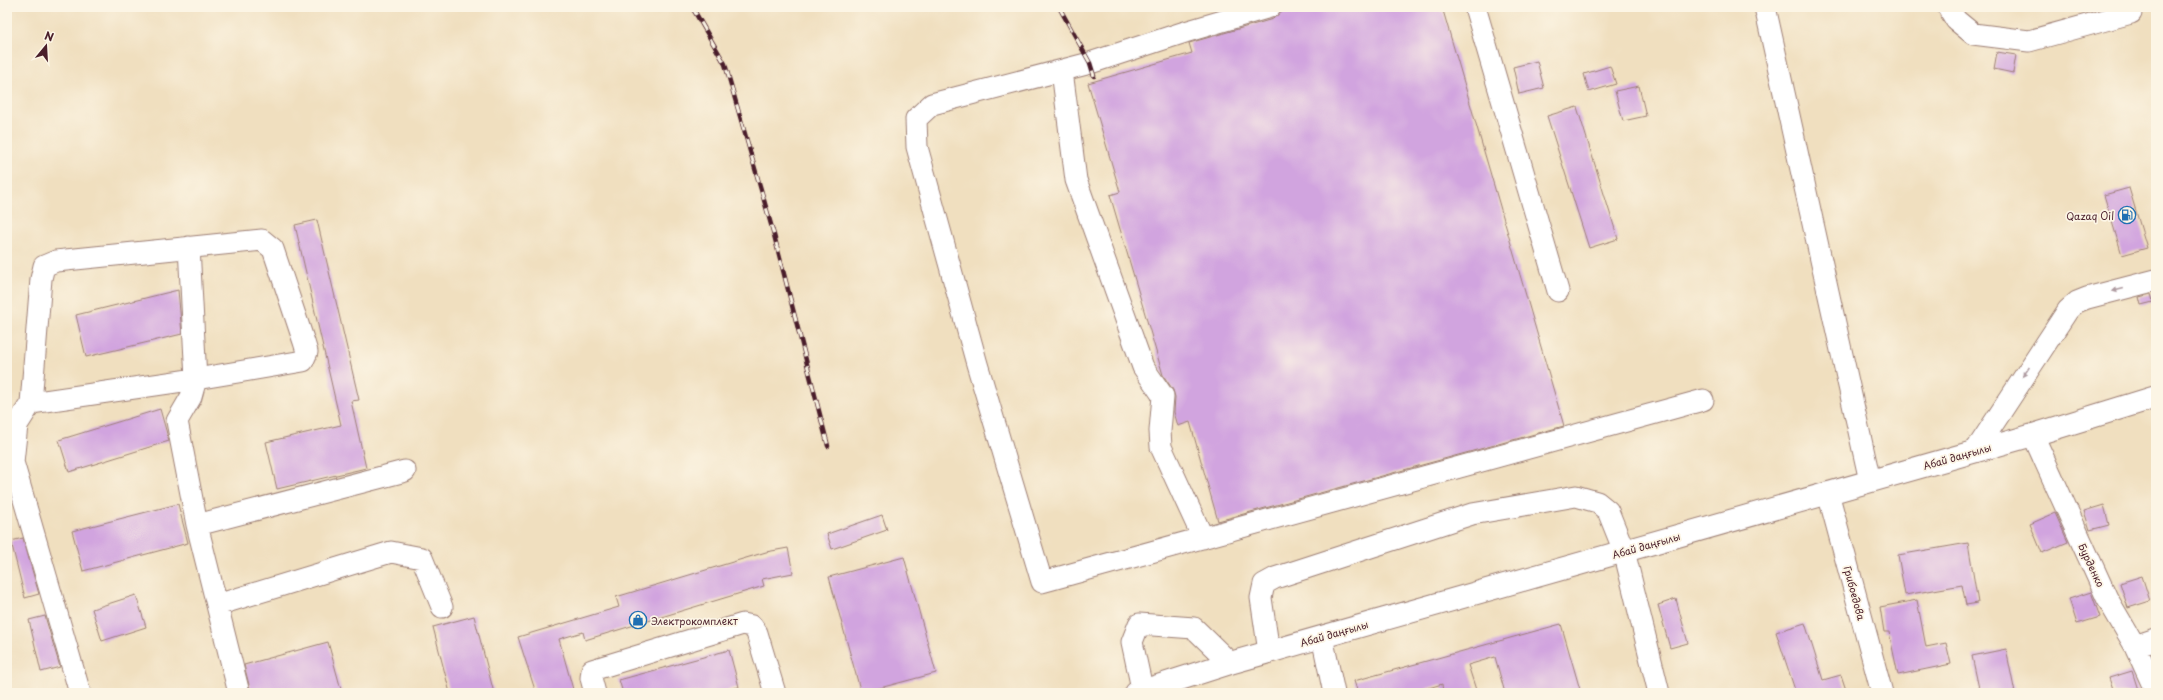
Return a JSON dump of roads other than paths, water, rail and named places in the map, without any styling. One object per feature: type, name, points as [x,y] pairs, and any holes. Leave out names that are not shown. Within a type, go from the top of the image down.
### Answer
[{"type":"main road","name":"Абай даңғылы","points":[[1140,692],[1230,663],[2033,435],[2156,397]]},
{"type":"street","points":[[1270,7],[1062,71],[932,104],[916,120],[919,154],[977,364],[1042,582],[1703,400]]},
{"type":"street","points":[[1475,7],[1558,291]]},
{"type":"street","points":[[1765,7],[1870,481]]},
{"type":"street","points":[[1948,7],[1956,20],[1973,34],[2029,41],[2131,13]]},
{"type":"street","points":[[1062,71],[1076,180],[1143,367],[1163,396],[1160,431],[1161,446],[1203,538]]},
{"type":"street","points":[[32,403],[196,379],[303,361],[306,352],[278,260],[273,249],[262,240],[56,261],[44,266],[41,279],[32,403],[17,425],[13,462],[80,693]]},
{"type":"street","points":[[189,247],[196,379],[191,397],[177,421],[197,525],[239,693]]},
{"type":"street","points":[[1976,450],[2068,310],[2076,302],[2156,280]]},
{"type":"street","name":"Бурденко","points":[[2033,435],[2107,598],[2135,646],[2156,692]]},
{"type":"street","points":[[197,525],[405,471]]},
{"type":"street","name":"Грибоедова","points":[[1828,493],[1882,693]]},
{"type":"street","points":[[1269,652],[1261,598],[1264,584],[1275,578],[1472,514],[1576,496],[1597,502],[1608,511],[1624,551],[1659,693]]},
{"type":"street","points":[[217,604],[391,552],[422,558],[442,607]]},
{"type":"street","points":[[595,693],[591,678],[592,670],[743,624],[752,626],[757,633],[775,693]]},
{"type":"street","points":[[1140,692],[1132,642],[1139,624],[1194,628],[1230,663]]},
{"type":"street","points":[[1322,637],[1334,693]]},
{"type":"street","points":[[2135,646],[2156,639]]},
{"type":"railway","points":[[692,7],[725,64],[774,235],[828,446]]},
{"type":"railway","points":[[1059,7],[1090,63],[1094,76]]},
{"type":"place","name":"Qazaq Oil","points":[[2127,215]]},
{"type":"place","name":"Электрокомплект","points":[[638,620]]}]
